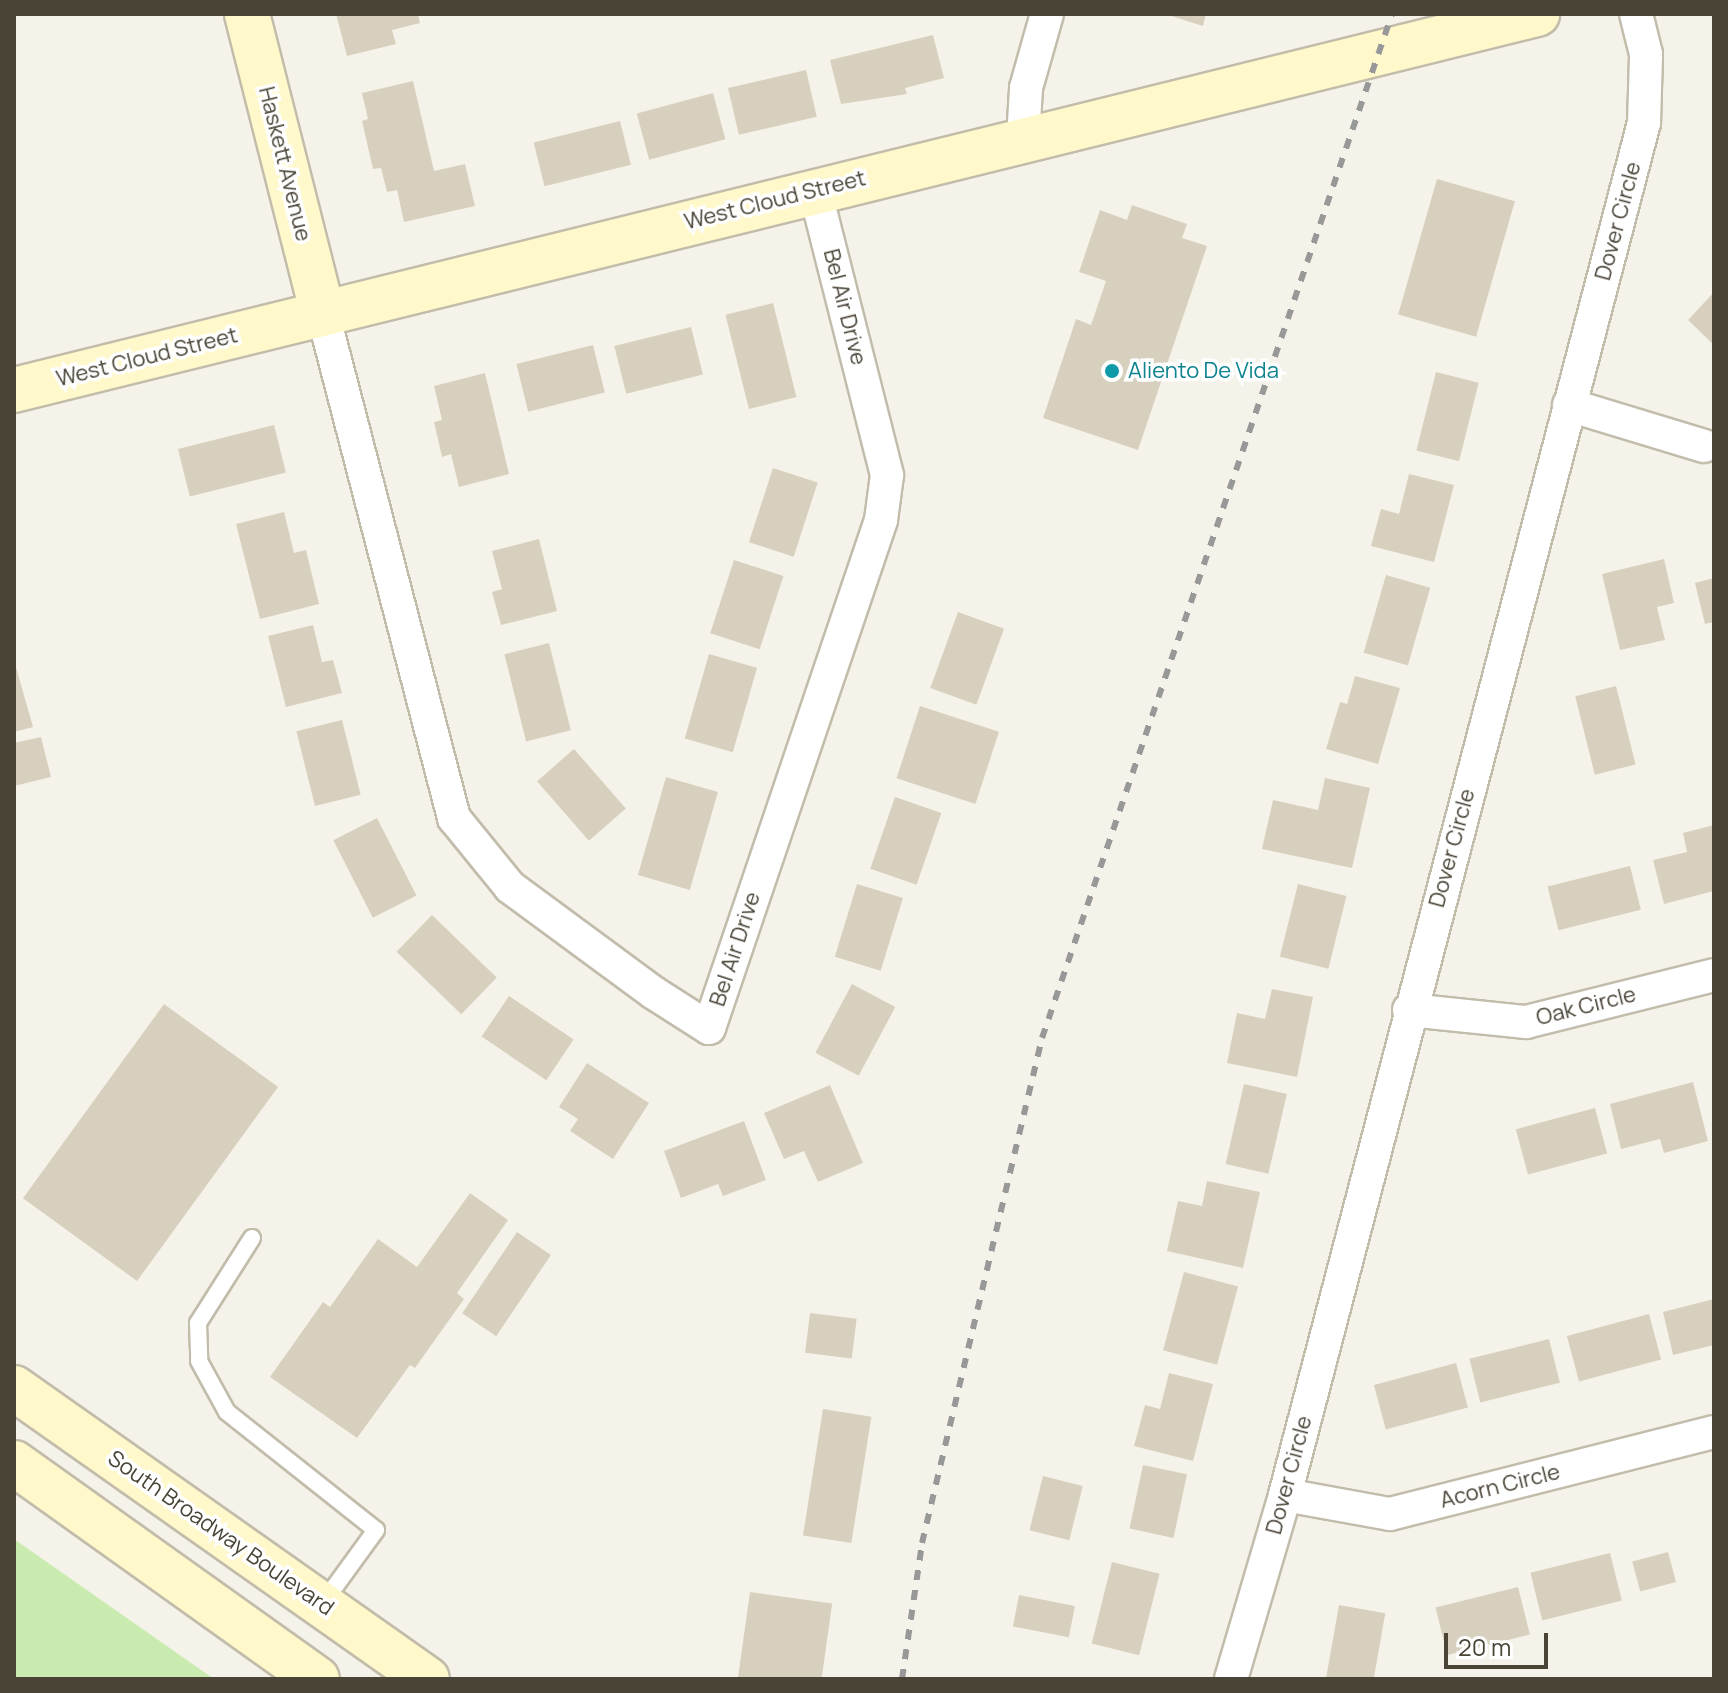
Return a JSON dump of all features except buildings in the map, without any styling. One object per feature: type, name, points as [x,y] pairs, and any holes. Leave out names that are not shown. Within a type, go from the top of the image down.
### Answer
[{"type":"main road","name":"Haskett Avenue","points":[[247,14],[323,314]]},
{"type":"main road","name":"West Cloud Street","points":[[14,390],[1537,14]]},
{"type":"main road","name":"South Broadway Boulevard","points":[[14,1388],[427,1679]]},
{"type":"main road","points":[[14,1463],[317,1679]]},
{"type":"street","points":[[1023,139],[1026,88],[1047,14]]},
{"type":"street","name":"Dover Circle","points":[[1231,1679],[1285,1495],[1409,1010],[1644,123],[1646,54],[1636,14]]},
{"type":"street","name":"Bel Air Drive","points":[[323,314],[454,818],[510,887],[654,993],[709,1028],[881,520],[887,475],[815,190]]},
{"type":"street","points":[[1569,405],[1704,446]]},
{"type":"street","name":"Oak Circle","points":[[1409,1010],[1526,1022],[1714,975]]},
{"type":"street","name":"Acorn Circle","points":[[1285,1495],[1390,1514],[1714,1432]]},
{"type":"lane","points":[[252,1238],[198,1323],[199,1361],[227,1412],[376,1530],[322,1604]]},
{"type":"green space","points":[[14,1539],[214,1679],[14,1679]]},
{"type":"railway","points":[[902,1679],[922,1543],[1042,1038],[1392,14]]},
{"type":"place","name":"Aliento De Vida","points":[[1112,371]]}]
